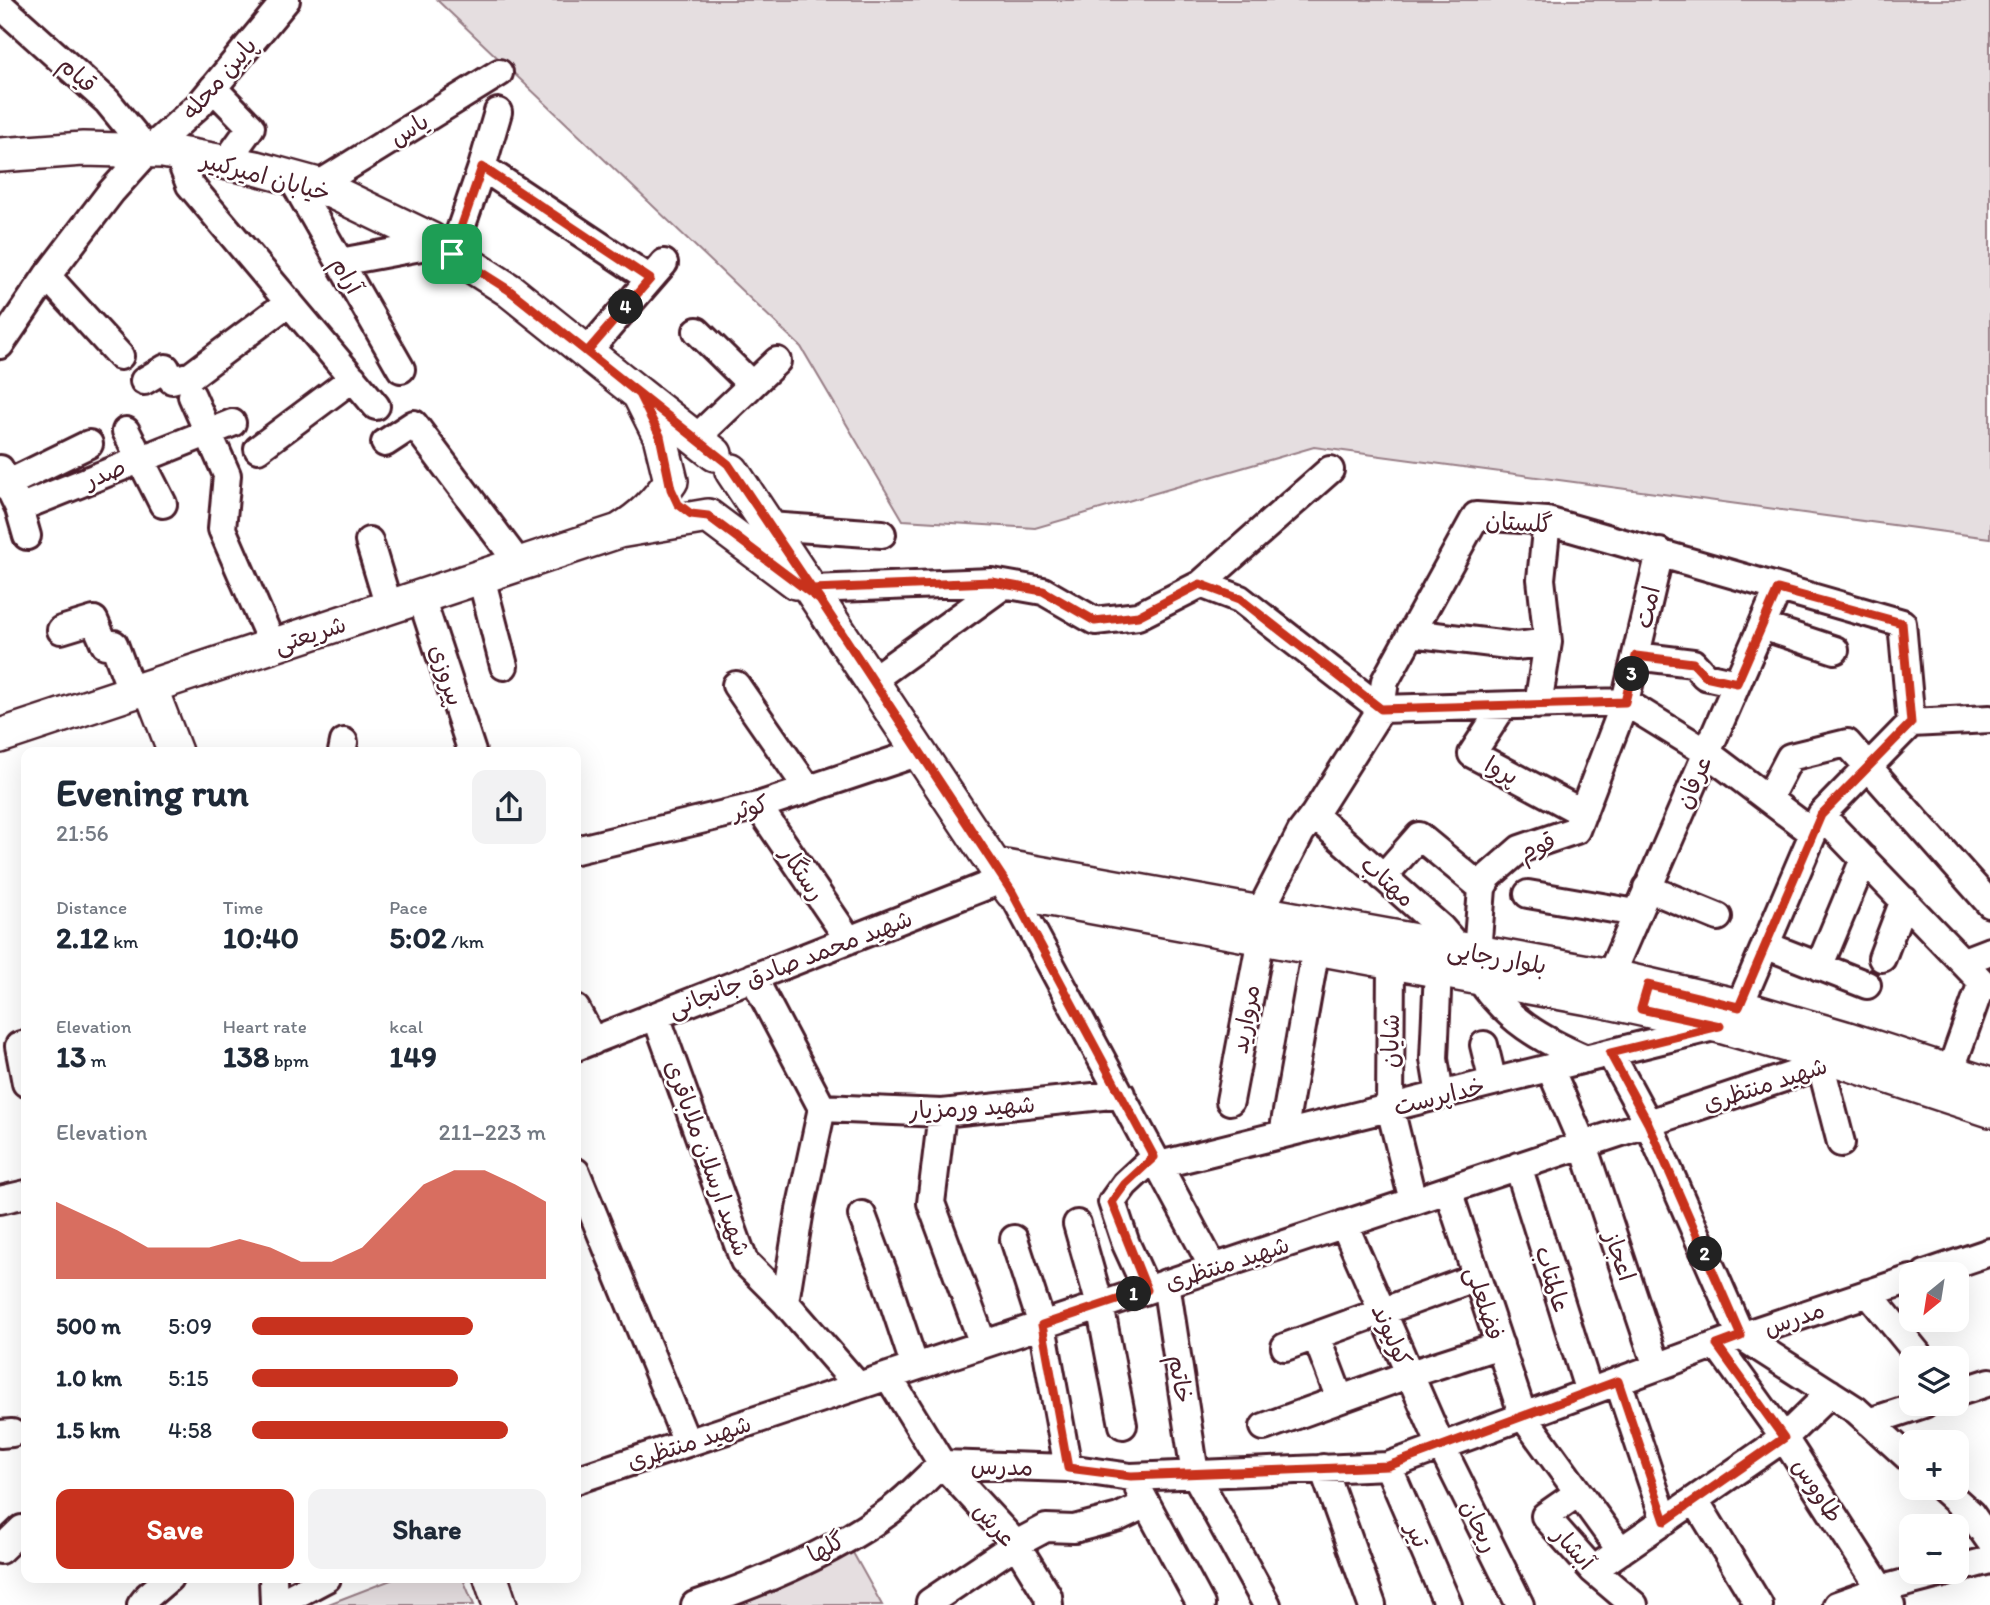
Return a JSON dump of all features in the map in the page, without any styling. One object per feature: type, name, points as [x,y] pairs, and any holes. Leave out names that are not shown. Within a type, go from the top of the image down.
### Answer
[{"type":"main road","name":"خیابان امیرکبیر","points":[[0,155],[83,149],[163,152],[256,169],[306,183],[444,248],[509,290],[714,455],[769,526],[816,595]]},
{"type":"main road","points":[[639,394],[660,436],[674,497],[684,510],[708,516],[816,595],[1003,879]]},
{"type":"main road","points":[[698,453],[714,455],[735,479],[733,496],[723,509],[708,516],[619,531],[640,518],[657,501],[682,459],[698,453]]},
{"type":"main road","name":"شریعتی","points":[[0,736],[619,531]]},
{"type":"main road","points":[[141,690],[172,747]]},
{"type":"main road","name":"بلوار رجایی","points":[[1003,879],[1645,997],[1950,1072],[1990,1085]]},
{"type":"main road","name":"بلوار رجایی","points":[[1260,926],[1316,948],[1391,962],[1463,963],[1610,976],[1645,997]]},
{"type":"main road","name":"بلوار رجایی","points":[[1730,1016],[1829,1063],[1990,1110]]},
{"type":"main road","points":[[493,1583],[500,1605]]},
{"type":"street","name":"پایین محله","points":[[0,345],[47,276],[111,192],[163,152],[286,0]]},
{"type":"street","name":"قیام","points":[[0,5],[163,152],[376,406]]},
{"type":"street","name":"یاس","points":[[306,183],[499,74]]},
{"type":"street","points":[[213,88],[251,127],[225,163]]},
{"type":"street","points":[[340,262],[444,248],[482,167],[498,112]]},
{"type":"street","points":[[482,167],[657,271],[587,352]]},
{"type":"street","name":"آرام","points":[[306,183],[340,262],[401,369]]},
{"type":"street","points":[[47,276],[120,356]]},
{"type":"street","points":[[144,381],[166,369],[172,380],[192,375],[289,302]]},
{"type":"street","points":[[697,331],[752,385]]},
{"type":"street","points":[[714,455],[752,385],[777,361]]},
{"type":"street","points":[[258,449],[353,378]]},
{"type":"street","points":[[191,396],[220,428],[227,475],[222,529],[273,646]]},
{"type":"street","points":[[385,443],[414,424],[519,564]]},
{"type":"street","name":"صدر","points":[[19,508],[220,428]]},
{"type":"street","points":[[126,432],[163,504]]},
{"type":"street","points":[[27,536],[19,508],[4,476],[89,444]]},
{"type":"street","points":[[816,595],[992,582],[1043,591],[1095,621],[1138,616],[1200,584],[1330,470]]},
{"type":"street","name":"گلستان","points":[[1260,926],[1301,832],[1381,709],[1385,681],[1476,516],[1547,521],[1902,623],[1911,723]]},
{"type":"street","points":[[1538,705],[1548,642],[1541,579],[1547,521]]},
{"type":"street","points":[[769,526],[882,534]]},
{"type":"street","points":[[369,541],[389,607]]},
{"type":"street","name":"امت","points":[[1625,702],[1660,552]]},
{"type":"street","points":[[481,577],[504,666]]},
{"type":"street","points":[[872,680],[1004,584]]},
{"type":"street","points":[[1200,584],[1240,599],[1381,709],[1625,702],[1706,752],[1768,799],[1817,824],[1864,859],[1986,984],[1950,1072]]},
{"type":"street","name":"عرفان","points":[[1610,976],[1778,589]]},
{"type":"street","name":"پیروزی","points":[[421,597],[470,747]]},
{"type":"street","points":[[61,630],[94,620],[105,645],[114,644],[141,690]]},
{"type":"street","points":[[1762,625],[1835,650]]},
{"type":"street","points":[[1411,633],[1516,646],[1548,642]]},
{"type":"street","points":[[1636,656],[1693,663],[1705,676],[1737,683]]},
{"type":"street","points":[[736,685],[808,789]]},
{"type":"street","name":"قوم","points":[[1482,888],[1489,876],[1520,849],[1576,830],[1625,702]]},
{"type":"street","name":"پروا","points":[[1503,706],[1472,754],[1583,813]]},
{"type":"street","points":[[1730,1016],[1765,945],[1817,824],[1911,723],[1990,719]]},
{"type":"street","points":[[1768,799],[1790,757],[1847,743],[1990,904]]},
{"type":"street","name":"کوثر","points":[[581,849],[758,806],[920,752]]},
{"type":"street","name":"رستگار","points":[[758,806],[849,940]]},
{"type":"street","name":"مهتاب","points":[[1314,815],[1441,928],[1463,963],[1494,1000],[1522,1026],[1548,1043],[1598,1056]]},
{"type":"street","points":[[1383,877],[1419,836],[1482,888],[1434,1059],[1440,1095]]},
{"type":"street","points":[[1819,967],[1864,859]]},
{"type":"street","points":[[1003,879],[1213,1267]]},
{"type":"street","name":"شهید محمد صادق جانجانی","points":[[584,1044],[1003,879]]},
{"type":"street","points":[[1647,888],[1718,917]]},
{"type":"street","points":[[1528,894],[1636,913]]},
{"type":"street","points":[[1882,958],[1904,900]]},
{"type":"street","name":"مروارید","points":[[1230,1101],[1260,926]]},
{"type":"street","points":[[1765,945],[1867,985]]},
{"type":"street","points":[[1283,1134],[1316,948]]},
{"type":"street","points":[[1964,961],[1990,951]]},
{"type":"street","name":"شایان","points":[[1391,962],[1390,1108],[1413,1201]]},
{"type":"street","points":[[753,978],[822,1108],[800,1210],[785,1302]]},
{"type":"street","name":"شهید ارسلان ملاباقری","points":[[656,1016],[744,1262],[785,1302],[858,1386]]},
{"type":"street","name":"خداپرست","points":[[1156,1161],[1283,1134],[1598,1056],[1730,1016]]},
{"type":"street","points":[[1484,1045],[1493,1082]]},
{"type":"street","name":"طاووس","points":[[1598,1056],[1648,1123],[1729,1340],[1784,1438],[1886,1597]]},
{"type":"street","points":[[1829,1063],[1842,1143]]},
{"type":"street","name":"شهید منتظری","points":[[581,1478],[1829,1063]]},
{"type":"street","name":"اعجاز","points":[[1550,1068],[1583,1145],[1657,1367]]},
{"type":"street","name":"شهید ورمزیار","points":[[822,1108],[943,1113],[1121,1094]]},
{"type":"street","points":[[943,1113],[931,1203],[983,1344]]},
{"type":"street","name":"خاتم","points":[[1156,1161],[1125,1184],[1112,1202],[1156,1287],[1195,1474]]},
{"type":"street","name":"عالمتاب","points":[[1518,1166],[1589,1392]]},
{"type":"street","points":[[581,1184],[687,1443]]},
{"type":"street","name":"فضلعلی","points":[[1448,1190],[1523,1416],[1620,1551]]},
{"type":"street","points":[[862,1215],[915,1367]]},
{"type":"street","points":[[1077,1224],[1100,1305],[1122,1425]]},
{"type":"street","name":"کولیوند","points":[[1344,1224],[1441,1446]]},
{"type":"street","points":[[1014,1238],[1042,1325],[1068,1468]]},
{"type":"street","points":[[1960,1262],[1990,1252]]},
{"type":"street","points":[[1285,1347],[1477,1277]]},
{"type":"street","name":"مدرس","points":[[942,1464],[1068,1468],[1131,1476],[1388,1466],[1729,1340],[1899,1283]]},
{"type":"street","points":[[1868,1293],[1911,1346]]},
{"type":"street","points":[[1316,1336],[1340,1399]]},
{"type":"street","points":[[1729,1340],[1829,1392],[1856,1410],[1899,1449]]},
{"type":"street","points":[[1264,1427],[1409,1374],[1500,1345]]},
{"type":"street","name":"عرش","points":[[888,1376],[942,1464],[1016,1544],[1048,1596],[1049,1605]]},
{"type":"street","points":[[1618,1381],[1665,1521]]},
{"type":"street","points":[[1969,1389],[1990,1382]]},
{"type":"street","points":[[1593,1570],[1784,1438],[1829,1392]]},
{"type":"street","points":[[1869,1422],[1899,1412]]},
{"type":"street","name":"ریحان","points":[[1441,1446],[1520,1605]]},
{"type":"street","name":"گلها","points":[[695,1605],[740,1590],[835,1544],[894,1508],[942,1464]]},
{"type":"street","name":"تیر","points":[[1388,1466],[1448,1605]]},
{"type":"street","points":[[1323,1468],[1372,1605]]},
{"type":"street","points":[[1195,1474],[1267,1605]]},
{"type":"street","points":[[1131,1476],[1199,1604]]},
{"type":"street","name":"آبشار","points":[[1578,1493],[1545,1516],[1593,1570],[1634,1605]]},
{"type":"street","points":[[1695,1500],[1759,1605]]},
{"type":"street","points":[[1955,1500],[1970,1514],[1990,1541]]},
{"type":"street","points":[[930,1602],[1016,1544],[1046,1528],[1074,1529],[1119,1517],[1146,1504]]},
{"type":"street","points":[[0,1550],[21,1530]]},
{"type":"street","points":[[1969,1566],[1990,1560]]},
{"type":"street","points":[[141,1605],[163,1583]]},
{"type":"street","points":[[273,1583],[275,1605],[317,1583]]},
{"type":"street","points":[[1837,1605],[1886,1597],[1918,1584]]},
{"type":"shaded area","points":[[437,0],[1990,0],[1990,538],[1314,447],[1035,528],[903,520],[801,347]]},
{"type":"shaded area","points":[[852,1551],[882,1605],[737,1605],[771,1593]]},
{"type":"shaded area","points":[[383,1583],[465,1583],[474,1605],[326,1605]]},
{"type":"route","points":[[452,254],[482,167],[650,279],[587,352],[639,394],[660,436],[671,489],[678,504],[691,514],[708,516],[820,600],[812,589],[992,582],[1043,591],[1095,621],[1138,616],[1200,584],[1240,599],[1381,709],[1625,702],[1636,656],[1693,663],[1705,676],[1737,683],[1778,589],[1902,623],[1911,723],[1821,815],[1739,1007],[1648,985],[1641,1009],[1720,1026],[1610,1053],[1648,1123],[1741,1336],[1717,1345],[1784,1438],[1665,1521],[1618,1381],[1388,1466],[1131,1476],[1068,1468],[1042,1325],[1147,1290],[1126,1244],[1112,1202],[1125,1184],[1154,1157],[1012,892],[820,600],[812,589],[728,464],[722,458],[695,439],[639,394],[509,290],[452,254]]}]
